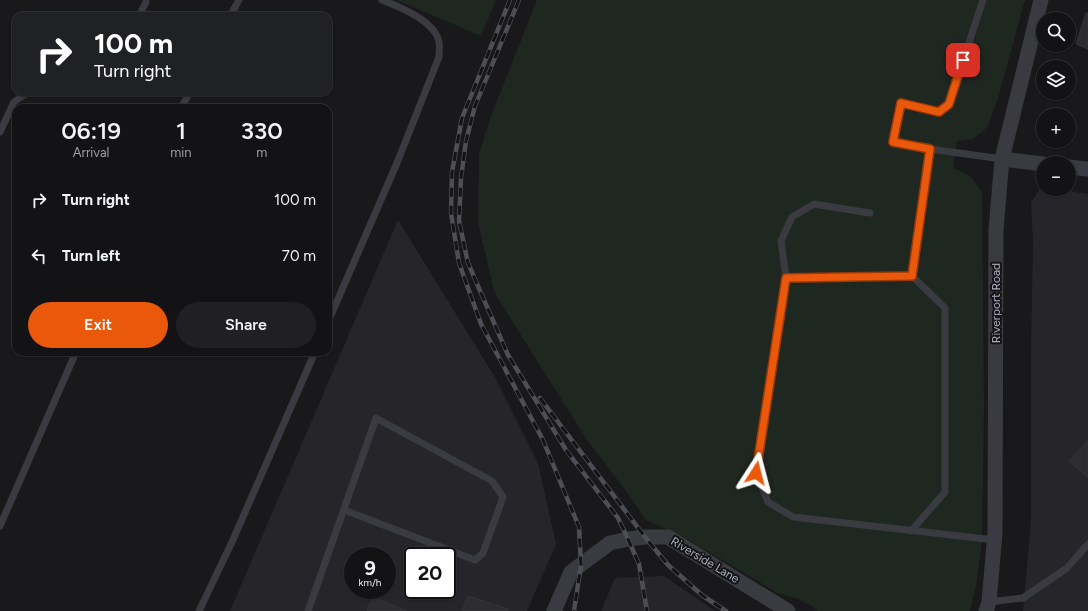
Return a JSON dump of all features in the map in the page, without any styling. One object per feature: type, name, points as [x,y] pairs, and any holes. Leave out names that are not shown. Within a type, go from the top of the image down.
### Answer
[{"type":"street","name":"Riverport Road","points":[[987,607],[995,540],[996,230],[1002,159],[1041,0]]},
{"type":"street","points":[[1002,159],[1036,163]]},
{"type":"street","points":[[1076,168],[1088,169]]},
{"type":"street","name":"Riverside Lane","points":[[554,611],[571,572],[610,543],[645,537],[668,537],[788,611]]},
{"type":"lane","points":[[232,12],[239,0]]},
{"type":"lane","points":[[332,313],[397,163],[439,57],[439,41],[432,28],[422,20],[382,0]]},
{"type":"lane","points":[[983,0],[949,104],[939,112],[901,103],[893,142],[930,149],[1002,159]]},
{"type":"lane","points":[[141,12],[147,1]]},
{"type":"lane","points":[[13,104],[22,96]]},
{"type":"lane","points":[[0,132],[12,106]]},
{"type":"lane","points":[[912,276],[930,149]]},
{"type":"lane","points":[[870,213],[814,204],[792,217],[781,241],[786,278],[756,473],[768,502],[793,518],[995,540]]},
{"type":"lane","points":[[786,278],[912,276],[945,308],[945,492],[911,531]]},
{"type":"lane","points":[[0,526],[74,356]]},
{"type":"lane","points":[[199,611],[232,542],[313,356]]},
{"type":"lane","points":[[308,611],[376,418],[492,481],[503,497],[483,553],[475,560],[344,510]]},
{"type":"lane","points":[[987,607],[1023,598],[1067,568],[1088,544]]},
{"type":"shaded area","points":[[397,0],[496,0],[481,36]]},
{"type":"shaded area","points":[[537,0],[1025,0],[998,98],[988,126],[973,139],[957,141],[953,168],[970,176],[982,192],[984,405],[982,542],[976,586],[970,611],[818,611],[812,606],[796,598],[777,593],[680,535],[646,520],[585,437],[494,292],[478,222],[479,154],[491,116]]},
{"type":"shaded area","points":[[1076,192],[1088,194],[1088,611],[1023,611],[1031,522],[1031,349],[1033,244],[1031,203],[1036,195],[1076,196]]},
{"type":"shaded area","points":[[398,220],[496,379],[538,463],[556,544],[527,611],[230,611]]},
{"type":"shaded area","points":[[664,576],[715,611],[601,611],[615,578]]},
{"type":"building","points":[[1086,13],[1088,13],[1088,49],[1076,44]]},
{"type":"building","points":[[1088,440],[1088,478],[1069,461]]},
{"type":"building","points":[[468,596],[508,609],[508,611],[462,611]]},
{"type":"building","points":[[372,599],[378,599],[407,611],[367,611]]},
{"type":"railway","points":[[510,0],[462,118],[452,172],[451,213],[459,263],[481,324],[543,440],[579,527],[581,565],[574,611]]},
{"type":"railway","points":[[519,0],[475,106],[466,141],[461,178],[459,221],[468,263],[508,355],[566,450],[618,518],[639,564],[647,611]]},
{"type":"railway","points":[[540,398],[645,537],[668,565],[703,596],[726,611]]},
{"type":"route","points":[[756,473],[786,278],[912,276],[930,149],[893,142],[901,103],[939,112],[949,104],[963,60]]}]
